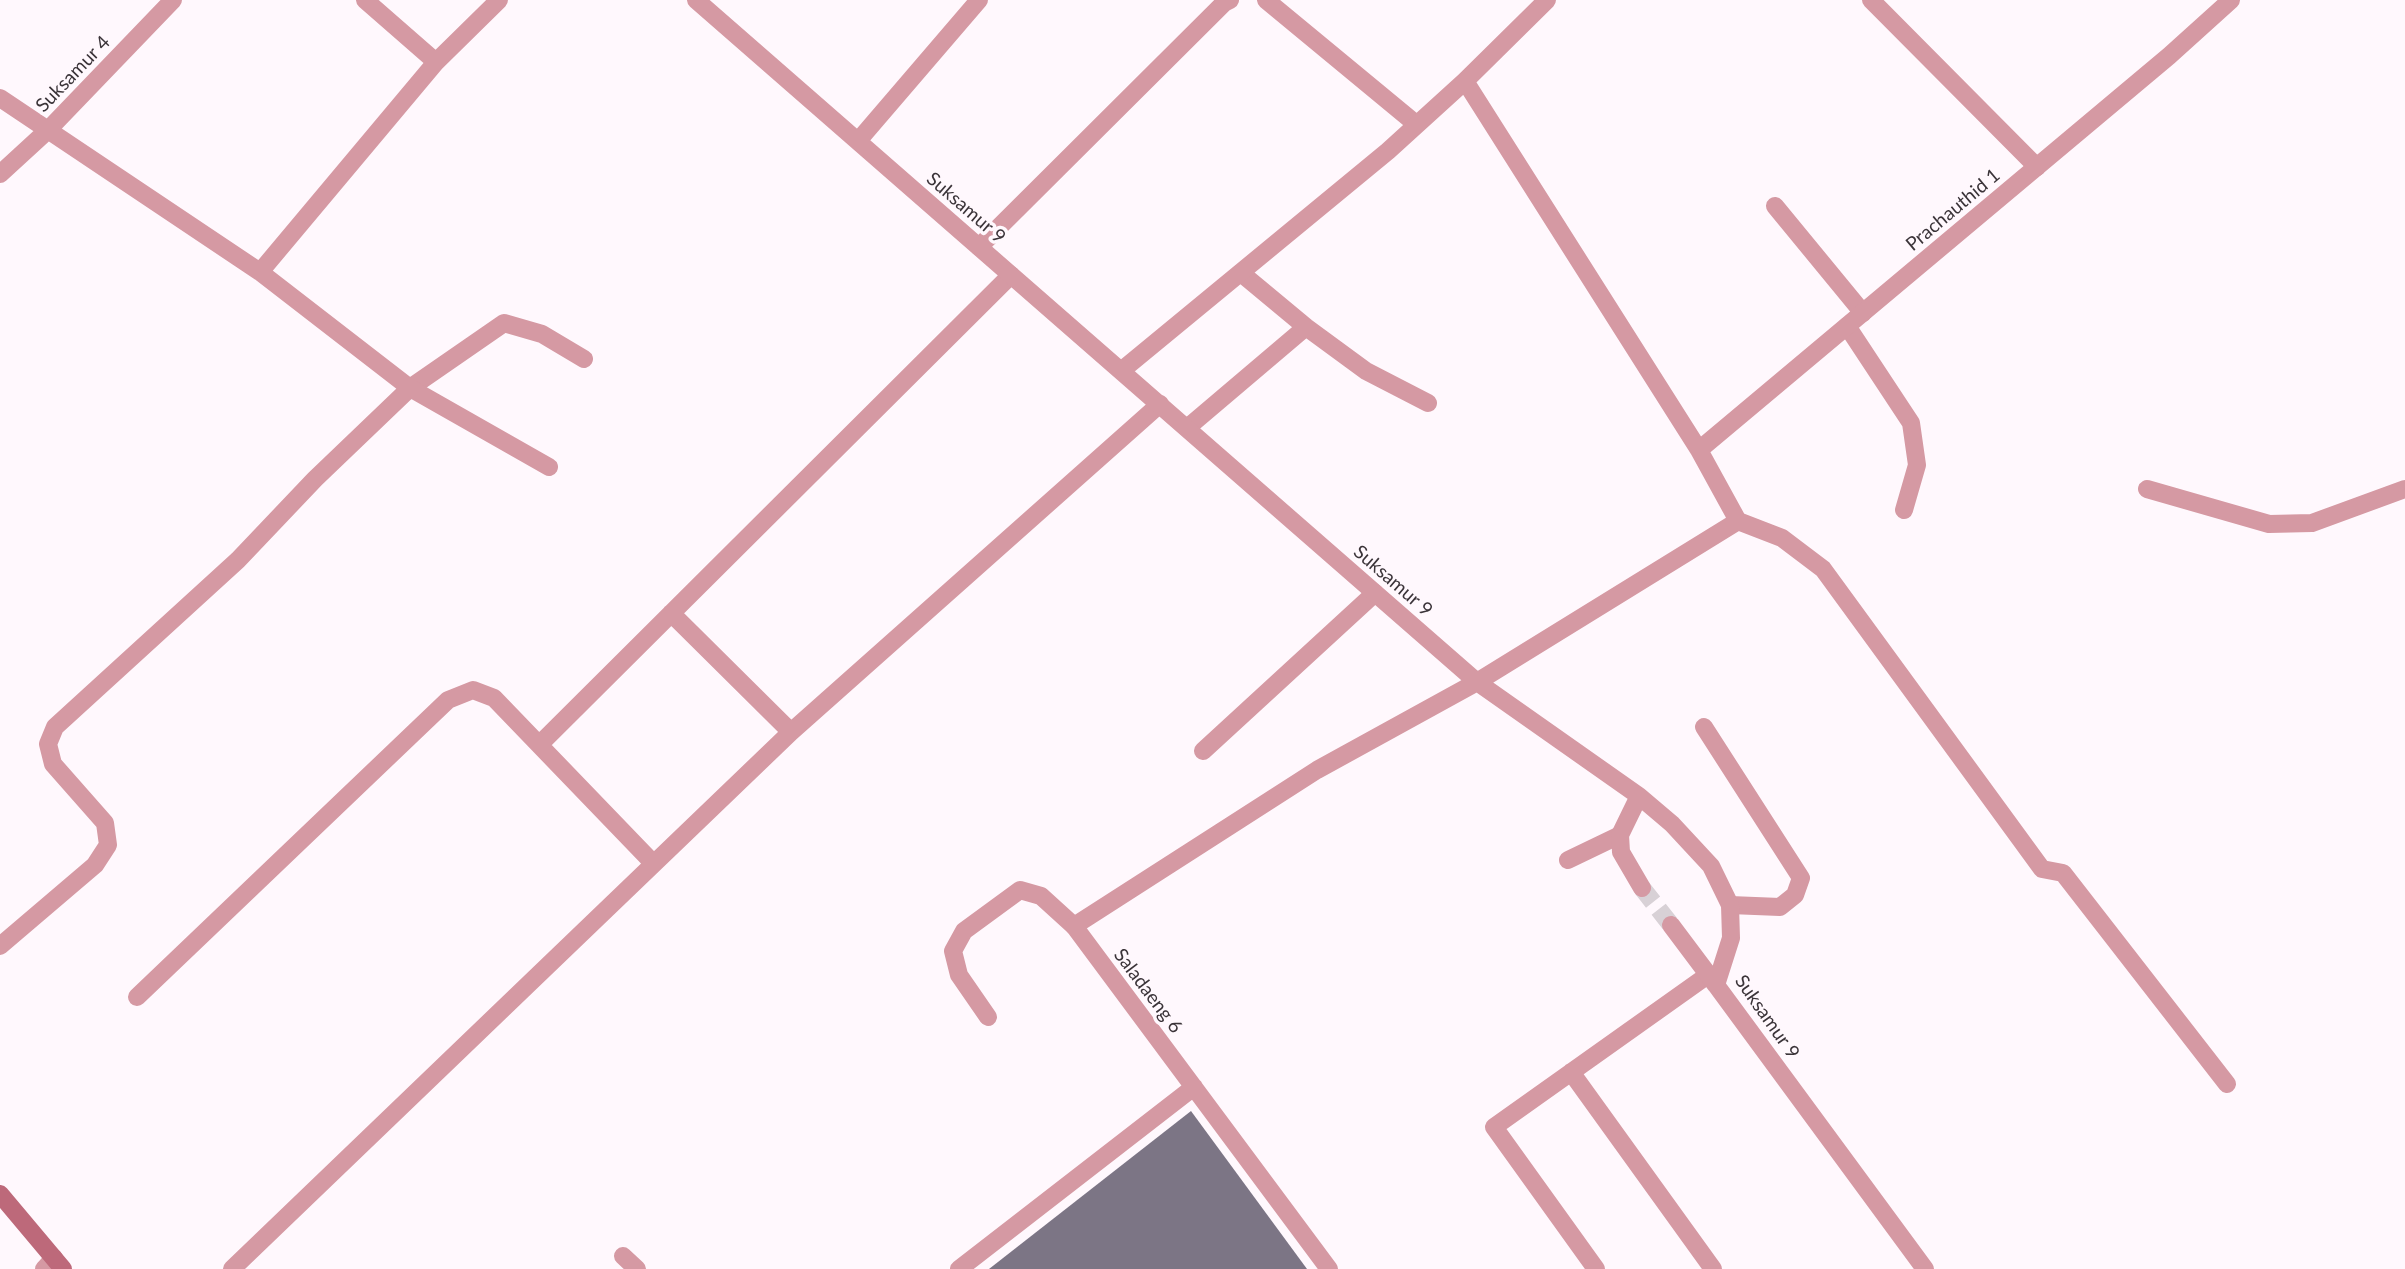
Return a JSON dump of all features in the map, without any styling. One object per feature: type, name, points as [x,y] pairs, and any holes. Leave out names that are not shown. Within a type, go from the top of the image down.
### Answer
[{"type":"street","name":"Suksamur 4","points":[[0,174],[48,130],[173,0]]},
{"type":"street","points":[[365,0],[436,62]]},
{"type":"street","points":[[260,272],[436,62],[499,0]]},
{"type":"street","name":"Suksamur 9","points":[[696,0],[1477,682],[1639,796],[1672,824],[1711,866],[1730,905],[1731,937],[1712,980],[1925,1269]]},
{"type":"street","points":[[858,141],[979,0]]},
{"type":"street","points":[[979,247],[1230,0]]},
{"type":"street","points":[[1266,0],[1416,124]]},
{"type":"street","points":[[1121,371],[1416,124],[1465,81],[1547,0]]},
{"type":"street","points":[[1871,0],[2037,167]]},
{"type":"street","name":"Prachauthid 1","points":[[1699,450],[2169,56],[2231,0]]},
{"type":"street","points":[[1465,81],[1699,450],[1738,521],[1782,538],[1823,569],[2042,869],[2063,873],[2227,1084]]},
{"type":"street","points":[[0,98],[260,272],[410,387],[550,467]]},
{"type":"street","points":[[1775,206],[1863,313]]},
{"type":"street","points":[[1241,273],[1306,327],[1366,371],[1428,403]]},
{"type":"street","points":[[540,744],[1012,275]]},
{"type":"street","points":[[0,946],[95,865],[108,845],[105,823],[53,764],[48,744],[55,727],[238,559],[410,387],[504,323],[542,334],[584,359]]},
{"type":"street","points":[[1847,326],[1911,423],[1917,465],[1904,510]]},
{"type":"street","points":[[1186,428],[1306,327]]},
{"type":"street","points":[[232,1269],[791,732],[1160,404]]},
{"type":"street","points":[[2147,489],[2269,524],[2312,523],[2405,489]]},
{"type":"street","points":[[1073,926],[1317,770],[1477,682],[1738,521]]},
{"type":"street","points":[[1203,751],[1375,593]]},
{"type":"street","points":[[671,613],[791,732]]},
{"type":"street","points":[[137,997],[448,700],[473,690],[494,698],[653,863]]},
{"type":"street","points":[[1704,727],[1801,878],[1795,895],[1780,907],[1730,905]]},
{"type":"street","points":[[1639,796],[1620,835],[1621,852],[1642,888]]},
{"type":"street","points":[[1568,860],[1620,835]]},
{"type":"street","name":"Saladaeng 6","points":[[988,1017],[959,975],[953,951],[964,931],[1020,890],[1041,896],[1073,926],[1329,1269]]},
{"type":"street","points":[[1596,1269],[1494,1128],[1571,1072],[1712,980],[1671,925]]},
{"type":"street","points":[[1571,1072],[1713,1269]]},
{"type":"street","points":[[959,1269],[1194,1087]]},
{"type":"street","points":[[0,1194],[54,1265]]},
{"type":"street","points":[[623,1256],[637,1269]]},
{"type":"building","points":[[1191,1111],[1307,1269],[989,1269]]},
{"type":"tunnel","points":[[1642,888],[1671,925]]}]
